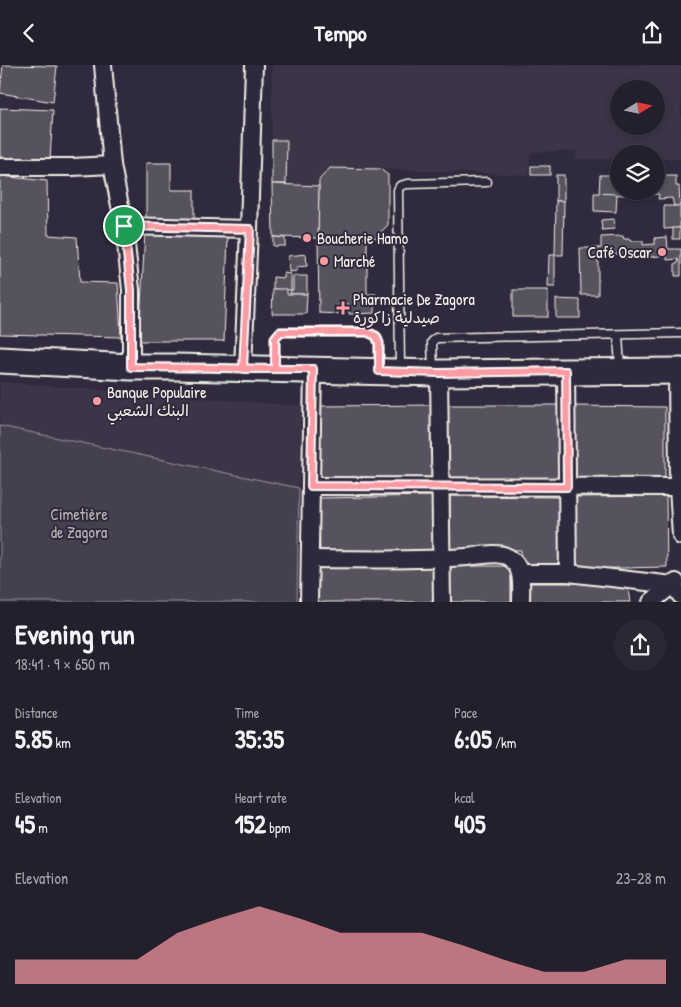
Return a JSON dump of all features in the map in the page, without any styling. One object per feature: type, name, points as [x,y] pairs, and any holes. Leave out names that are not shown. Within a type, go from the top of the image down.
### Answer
[{"type":"main road","points":[[0,360],[131,367],[313,369],[436,373],[679,371]]},
{"type":"street","points":[[103,65],[112,165],[124,226],[131,290],[131,367]]},
{"type":"street","points":[[243,369],[250,229],[254,65]]},
{"type":"street","points":[[0,167],[112,165]]},
{"type":"street","points":[[124,226],[250,229]]},
{"type":"street","points":[[309,602],[313,369]]},
{"type":"street","points":[[566,371],[568,573]]},
{"type":"street","points":[[679,371],[678,487],[681,536]]},
{"type":"street","points":[[436,373],[442,602]]},
{"type":"street","points":[[311,486],[678,487]]},
{"type":"street","points":[[310,559],[442,559],[496,555],[507,556],[515,563],[521,573],[521,602]]},
{"type":"street","points":[[521,573],[568,573],[678,586]]},
{"type":"street","points":[[651,602],[678,586]]},
{"type":"lane","points":[[390,371],[398,190],[400,186],[407,184],[487,182]]},
{"type":"lane","points":[[275,369],[275,338],[280,332],[367,332],[376,336],[390,371]]},
{"type":"lane","points":[[436,373],[432,342],[436,338],[681,333]]},
{"type":"lane","points":[[618,335],[620,371]]},
{"type":"shaded area","points":[[272,65],[681,65],[681,159],[665,159],[665,145],[610,145],[610,159],[576,159],[576,151],[530,152],[529,175],[330,168],[319,186],[272,184]]},
{"type":"shaded area","points":[[0,382],[302,406],[299,488],[0,426]]},
{"type":"green space","name":"Cimetière de Zagora","points":[[0,426],[299,488],[297,602],[0,602]]},
{"type":"building","points":[[3,65],[57,66],[53,102],[0,93]]},
{"type":"building","points":[[0,108],[53,110],[50,160],[0,157]]},
{"type":"building","points":[[272,140],[287,140],[286,184],[272,184]]},
{"type":"building","points":[[146,163],[171,163],[171,190],[194,190],[194,220],[146,220]]},
{"type":"building","points":[[531,166],[550,166],[550,175],[531,175]]},
{"type":"building","points":[[330,168],[380,169],[388,175],[388,225],[375,238],[318,238],[319,180]]},
{"type":"building","points":[[556,175],[564,175],[564,201],[556,201]]},
{"type":"building","points":[[600,175],[610,175],[610,194],[599,194]]},
{"type":"building","points":[[0,176],[47,181],[48,235],[77,237],[80,282],[118,283],[121,337],[0,334]]},
{"type":"building","points":[[665,176],[676,176],[676,186],[679,186],[680,206],[674,206],[672,198],[665,198]]},
{"type":"building","points":[[272,184],[319,186],[318,238],[273,237]]},
{"type":"building","points":[[594,193],[610,194],[610,200],[617,200],[616,212],[594,211]]},
{"type":"building","points":[[556,201],[564,201],[563,255],[555,255]]},
{"type":"building","points":[[664,206],[680,206],[680,228],[664,229]]},
{"type":"building","points":[[614,219],[615,229],[602,230],[601,220]]},
{"type":"building","points":[[673,228],[680,228],[680,239],[673,239]]},
{"type":"building","points":[[145,232],[228,236],[224,341],[139,341]]},
{"type":"building","points":[[623,236],[624,239],[629,239],[630,241],[643,241],[643,245],[655,244],[655,238],[667,237],[668,249],[681,249],[681,276],[675,276],[675,264],[679,262],[678,259],[667,260],[667,255],[643,258],[642,251],[632,251],[632,258],[624,258],[623,254],[601,254],[601,258],[598,259],[601,237]]},
{"type":"building","points":[[273,237],[285,238],[285,246],[273,246]]},
{"type":"building","points":[[318,238],[367,238],[367,294],[376,294],[375,313],[349,314],[349,304],[338,305],[338,314],[319,313]]},
{"type":"building","points":[[580,248],[598,248],[598,295],[581,295]]},
{"type":"building","points":[[306,254],[307,266],[297,267],[297,271],[289,272],[288,256]]},
{"type":"building","points":[[549,255],[555,255],[555,287],[548,287]]},
{"type":"building","points":[[284,273],[291,274],[291,290],[273,289],[273,277],[284,278]]},
{"type":"building","points":[[293,276],[307,276],[307,294],[290,294],[291,290],[293,290]]},
{"type":"building","points":[[273,289],[287,289],[287,294],[307,294],[306,314],[272,314]]},
{"type":"building","points":[[513,290],[548,290],[548,317],[513,317]]},
{"type":"building","points":[[556,299],[580,300],[580,318],[556,318]]},
{"type":"building","points":[[433,405],[434,481],[319,482],[321,406]]},
{"type":"building","points":[[447,405],[561,405],[561,482],[449,480]]},
{"type":"building","points":[[575,406],[665,407],[665,481],[575,481]]},
{"type":"building","points":[[435,496],[436,552],[320,554],[319,498]]},
{"type":"building","points":[[450,496],[562,497],[562,569],[521,568],[521,550],[450,550]]},
{"type":"building","points":[[666,496],[667,567],[577,569],[575,497]]},
{"type":"building","points":[[435,564],[436,602],[318,602],[318,565]]},
{"type":"building","points":[[449,566],[511,566],[511,602],[450,602]]},
{"type":"building","points":[[528,583],[627,583],[630,602],[528,602]]},
{"type":"place","name":"Boucherie Hamo","points":[[307,238]]},
{"type":"place","name":"Café Oscar","points":[[662,252]]},
{"type":"place","name":"Marché","points":[[324,261]]},
{"type":"place","name":"Pharmacie De Zagora صيدلية زاكورة","points":[[343,308]]},
{"type":"place","name":"Banque Populaire البنك الشعبي","points":[[97,401]]},
{"type":"route","points":[[124,226],[131,290],[131,367],[243,369],[275,369],[313,369],[311,486],[567,487],[566,371],[439,373],[379,371],[379,343],[376,336],[367,332],[280,332],[277,334],[274,343],[275,369],[243,369],[250,229],[124,226]]}]
